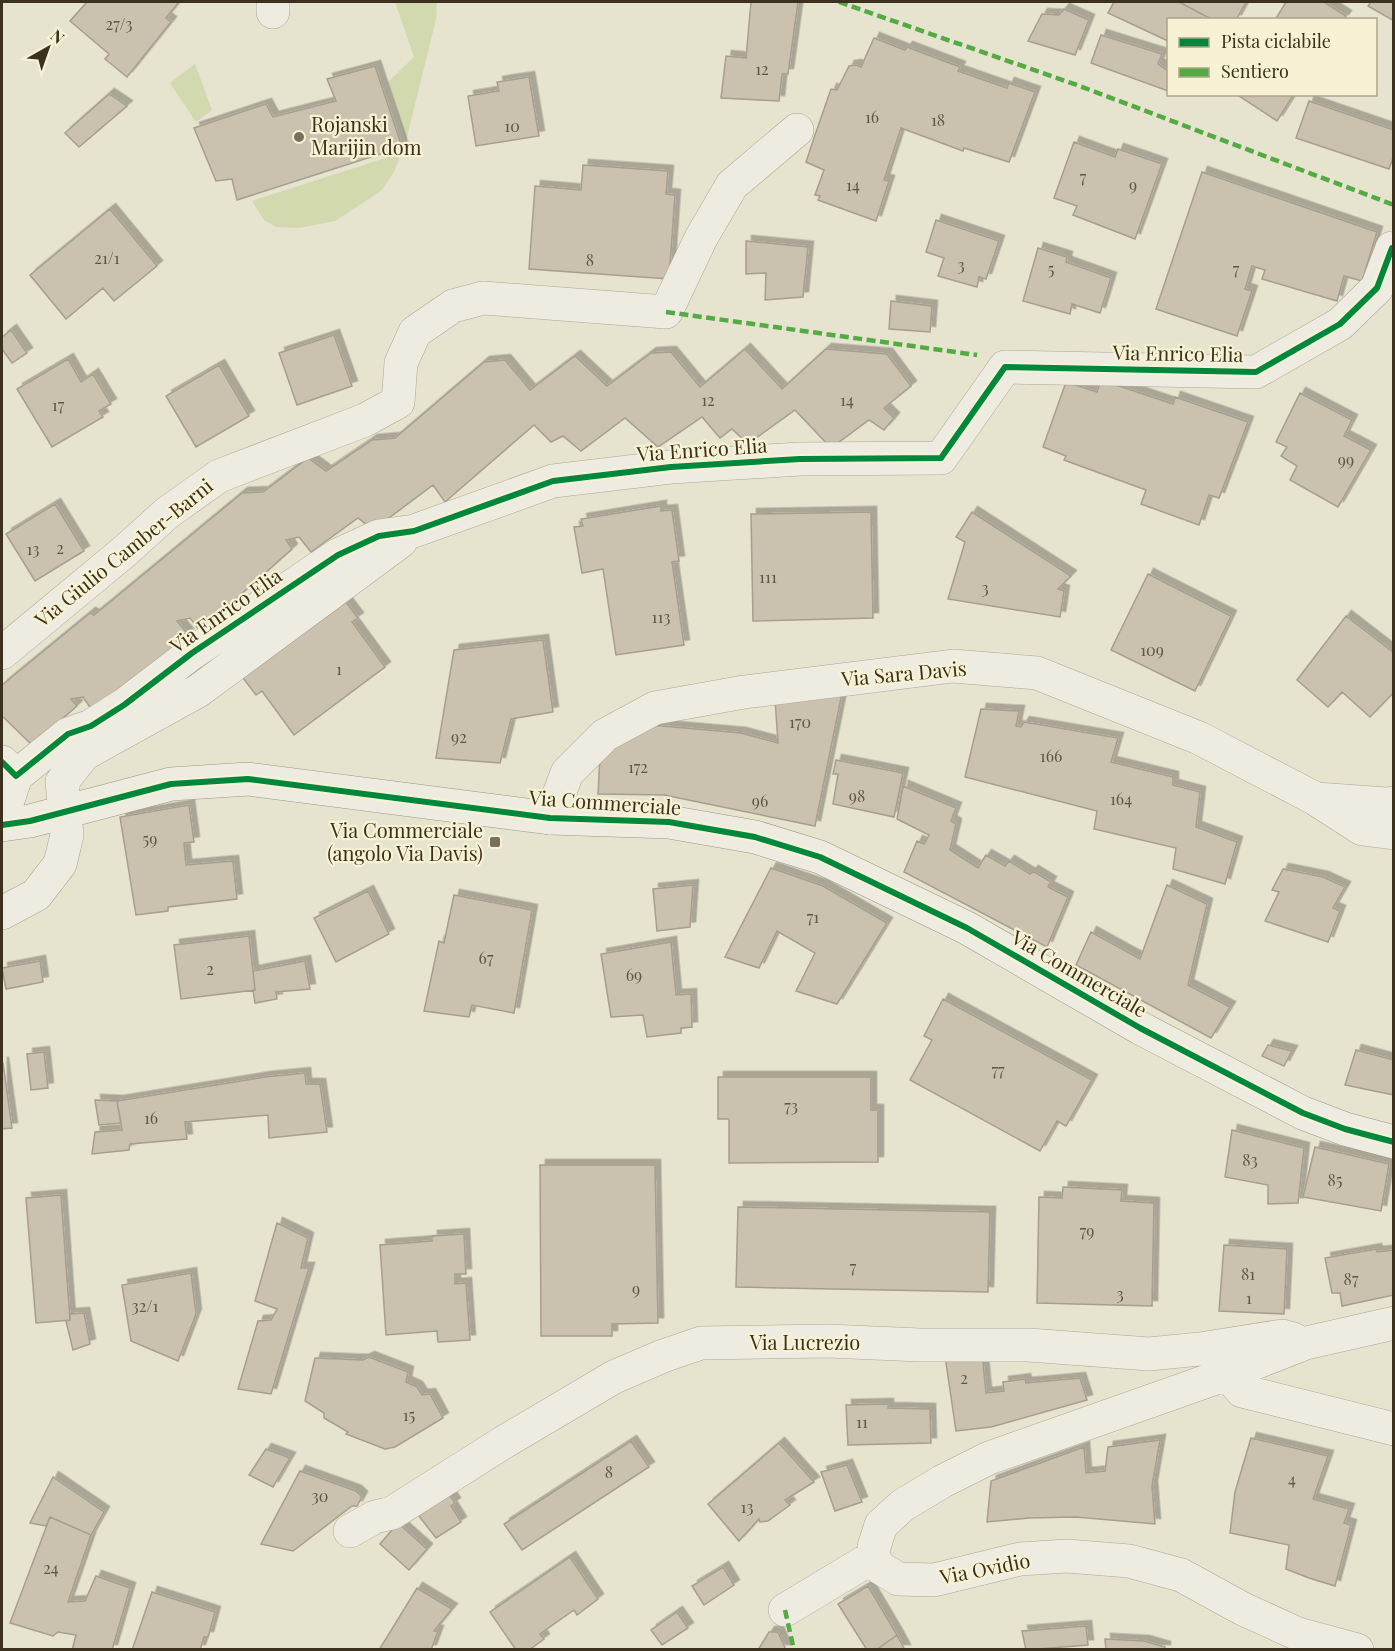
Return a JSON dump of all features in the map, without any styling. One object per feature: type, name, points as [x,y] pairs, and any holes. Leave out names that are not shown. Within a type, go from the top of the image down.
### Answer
[{"type":"street","name":"Via Giulio Camber-Barni","points":[[2,653],[125,551],[167,513],[219,476],[365,420],[398,402],[401,363],[415,332],[453,306],[483,298],[666,312],[701,238],[732,185],[797,130]]},
{"type":"street","name":"Via Enrico Elia","points":[[9,769],[68,734],[91,726],[124,705],[192,652],[338,555],[379,536],[414,531],[553,481],[671,467],[800,459],[941,458],[1005,367],[1256,372],[1340,324],[1377,288],[1392,248]]},
{"type":"street","name":"Via Enrico Elia","points":[[2,913],[36,895],[60,864],[67,834],[62,782],[84,754],[198,691],[414,531]]},
{"type":"street","name":"Via Sara Davis","points":[[550,818],[567,773],[605,735],[655,708],[744,692],[953,666],[1037,673],[1198,738],[1316,799],[1394,803]]},
{"type":"street","points":[[2,818],[9,769]]},
{"type":"street","name":"Via Commerciale","points":[[2,825],[30,821],[171,784],[248,779],[550,818],[669,822],[755,837],[820,857],[967,928],[1140,1028],[1295,1109],[1345,1129],[1394,1142]]},
{"type":"street","points":[[1316,799],[1362,829],[1394,832]]},
{"type":"street","points":[[784,1610],[873,1557],[881,1525],[903,1505],[943,1481],[989,1458],[1227,1374],[1306,1343],[1394,1323]]},
{"type":"street","name":"Via Lucrezio","points":[[350,1531],[375,1517],[392,1513],[504,1442],[614,1377],[701,1343],[828,1341],[920,1345],[1029,1345],[1149,1354],[1200,1349],[1282,1336],[1306,1343]]},
{"type":"street","points":[[1227,1374],[1242,1391],[1394,1429]]},
{"type":"street","name":"Via Ovidio","points":[[873,1557],[879,1567],[898,1579],[934,1580],[1020,1559],[1067,1556],[1129,1561],[1181,1575],[1244,1610],[1298,1634],[1357,1650]]},
{"type":"green space","points":[[395,2],[437,2],[436,19],[406,141],[388,82],[414,57]]},
{"type":"green space","points":[[195,64],[212,110],[196,122],[170,83]]},
{"type":"green space","points":[[401,153],[395,170],[382,190],[335,221],[299,228],[276,227],[264,220],[252,201]]},
{"type":"building","points":[[87,2],[179,2],[166,18],[171,22],[127,77],[105,59],[109,54],[70,21]]},
{"type":"building","points":[[751,2],[798,2],[788,74],[782,74],[779,101],[721,98],[726,56],[746,58]]},
{"type":"building","points":[[1114,2],[1179,2],[1209,18],[1167,18],[1167,41],[1108,13]]},
{"type":"building","points":[[1179,2],[1246,2],[1237,18],[1209,18]]},
{"type":"building","points":[[1286,2],[1324,2],[1346,16],[1344,18],[1276,18]]},
{"type":"building","points":[[1371,2],[1394,2],[1394,21],[1368,6]]},
{"type":"building","points":[[1064,9],[1089,20],[1075,55],[1028,41],[1042,14],[1059,15]]},
{"type":"building","points":[[1101,35],[1162,54],[1158,64],[1167,70],[1167,91],[1091,63]]},
{"type":"building","points":[[874,38],[905,50],[907,47],[960,67],[958,71],[1007,88],[1009,83],[1035,92],[1009,162],[964,148],[963,151],[901,128],[884,180],[889,181],[876,221],[818,200],[820,196],[815,195],[824,170],[806,162],[815,135],[831,89],[837,90],[849,66],[861,67]]},
{"type":"building","name":"Rojanski Marijin dom","points":[[375,66],[402,147],[237,200],[232,179],[216,181],[194,128],[266,104],[273,117],[336,101],[327,79]]},
{"type":"building","points":[[529,77],[539,136],[476,146],[468,96],[499,91],[497,82]]},
{"type":"building","points":[[109,94],[127,106],[79,147],[65,133]]},
{"type":"building","points":[[1239,96],[1293,96],[1277,121]]},
{"type":"building","points":[[1309,101],[1394,130],[1394,155],[1389,169],[1296,138]]},
{"type":"building","points":[[1074,142],[1115,157],[1118,149],[1162,164],[1135,239],[1073,215],[1077,206],[1054,198]]},
{"type":"building","points":[[583,165],[668,171],[666,194],[675,195],[669,279],[529,269],[535,186],[581,190]]},
{"type":"building","points":[[1202,172],[1377,232],[1362,281],[1344,276],[1337,301],[1262,279],[1265,270],[1252,266],[1245,289],[1252,291],[1237,336],[1156,309]]},
{"type":"building","points":[[110,209],[157,266],[114,301],[103,288],[66,319],[30,275]]},
{"type":"building","points":[[936,220],[999,241],[986,279],[979,277],[977,287],[938,276],[944,258],[926,252]]},
{"type":"building","points":[[746,241],[808,247],[803,297],[765,300],[766,273],[746,274]]},
{"type":"building","points":[[1038,248],[1067,257],[1066,262],[1111,278],[1100,313],[1072,304],[1070,314],[1023,301]]},
{"type":"building","points":[[891,301],[932,306],[930,332],[889,329]]},
{"type":"building","points":[[11,330],[27,353],[12,363],[2,349],[2,337]]},
{"type":"building","points":[[334,335],[352,386],[297,405],[279,353]]},
{"type":"building","points":[[745,349],[782,389],[826,349],[887,354],[911,386],[884,408],[894,418],[884,430],[869,420],[831,448],[795,410],[748,444],[732,429],[720,438],[702,417],[658,447],[625,418],[581,451],[563,436],[551,442],[534,425],[445,502],[433,485],[373,530],[358,518],[311,552],[299,537],[286,540],[292,549],[200,631],[190,618],[177,621],[188,634],[143,679],[94,713],[83,697],[71,699],[77,706],[32,745],[2,716],[2,685],[90,613],[94,615],[242,493],[263,492],[308,458],[326,471],[372,440],[395,438],[484,362],[505,360],[530,390],[575,356],[607,386],[651,353],[671,352],[700,387]]},
{"type":"building","points":[[68,359],[81,382],[93,374],[111,404],[99,411],[103,417],[52,447],[17,389]]},
{"type":"building","points":[[219,365],[249,416],[196,447],[166,396]]},
{"type":"building","points":[[1101,380],[1173,404],[1175,397],[1248,422],[1219,498],[1209,495],[1199,525],[1141,504],[1146,490],[1064,460],[1066,456],[1043,447],[1066,382],[1097,392]]},
{"type":"building","points":[[1300,393],[1352,420],[1344,436],[1371,450],[1338,507],[1290,480],[1297,466],[1281,456],[1287,447],[1276,442]]},
{"type":"building","points":[[55,504],[84,551],[35,581],[6,534]]},
{"type":"building","points":[[661,506],[661,511],[672,510],[679,561],[672,562],[684,645],[616,655],[603,569],[582,573],[574,527],[583,526],[581,519]]},
{"type":"building","points":[[871,512],[873,618],[753,621],[751,514]]},
{"type":"building","points":[[972,512],[1071,576],[1058,589],[1064,591],[1060,617],[948,599],[965,542],[956,537]]},
{"type":"building","points":[[1148,574],[1231,616],[1195,691],[1111,650]]},
{"type":"building","points":[[346,602],[358,618],[352,622],[385,667],[294,735],[262,691],[256,695],[243,678]]},
{"type":"building","points":[[1346,616],[1394,653],[1394,692],[1370,717],[1342,692],[1328,707],[1297,680]]},
{"type":"building","points":[[543,640],[553,712],[511,719],[500,763],[436,758],[454,650]]},
{"type":"building","points":[[843,688],[815,826],[664,795],[598,794],[600,757],[651,725],[741,733],[778,743],[775,699]]},
{"type":"building","points":[[981,709],[1019,711],[1016,726],[1021,727],[1024,722],[1118,738],[1111,762],[1173,777],[1173,785],[1200,792],[1196,827],[1237,842],[1225,884],[1173,869],[1176,848],[1094,829],[1097,811],[965,777]]},
{"type":"building","points":[[836,760],[903,773],[894,817],[833,804],[838,774],[833,774]]},
{"type":"building","points":[[903,786],[956,808],[951,821],[956,824],[950,850],[978,868],[986,855],[1005,866],[1009,861],[1030,874],[1033,871],[1051,882],[1048,887],[1068,897],[1047,947],[904,872],[917,841],[924,844],[929,835],[897,819]]},
{"type":"building","points":[[189,805],[194,842],[184,843],[186,865],[233,861],[237,899],[168,907],[168,911],[136,915],[120,817]]},
{"type":"building","points":[[771,868],[823,886],[887,923],[837,1004],[796,991],[815,953],[777,931],[759,968],[725,957]]},
{"type":"building","points":[[1283,869],[1323,877],[1345,887],[1333,908],[1340,911],[1328,942],[1265,921],[1279,892],[1272,890]]},
{"type":"building","points":[[693,885],[690,927],[657,931],[653,889]]},
{"type":"building","points":[[1167,885],[1207,904],[1188,985],[1230,1007],[1211,1038],[1076,965],[1091,932],[1140,959]]},
{"type":"building","points":[[368,891],[389,934],[336,962],[314,918]]},
{"type":"building","points":[[454,895],[532,910],[514,1013],[472,1005],[469,1017],[424,1011],[439,941],[444,943]]},
{"type":"building","points":[[249,936],[255,990],[181,999],[174,945]]},
{"type":"building","points":[[671,942],[676,995],[691,994],[692,1027],[681,1028],[681,1033],[647,1037],[643,1015],[611,1017],[601,954]]},
{"type":"building","points":[[40,961],[43,982],[6,989],[2,968]]},
{"type":"building","points":[[305,961],[310,989],[276,992],[277,999],[255,1003],[253,971]]},
{"type":"building","points":[[943,999],[1092,1080],[1066,1126],[1057,1121],[1040,1151],[910,1080],[932,1040],[924,1036]]},
{"type":"building","points":[[1268,1045],[1292,1051],[1284,1066],[1262,1056]]},
{"type":"building","points":[[1356,1050],[1394,1060],[1394,1095],[1345,1085]]},
{"type":"building","points":[[44,1052],[48,1088],[31,1090],[27,1054]]},
{"type":"building","points":[[2,1063],[12,1128],[2,1129]]},
{"type":"building","points":[[305,1073],[306,1084],[320,1084],[327,1132],[269,1138],[268,1115],[185,1122],[187,1139],[130,1144],[129,1150],[92,1154],[95,1132],[122,1130],[117,1101],[265,1077]]},
{"type":"building","points":[[718,1077],[871,1077],[871,1110],[878,1110],[878,1162],[729,1163],[729,1119],[718,1119]]},
{"type":"building","points":[[95,1100],[117,1101],[121,1123],[99,1125]]},
{"type":"building","points":[[1232,1130],[1304,1148],[1298,1203],[1268,1204],[1268,1185],[1225,1177]]},
{"type":"building","points":[[1315,1147],[1389,1164],[1381,1211],[1303,1197]]},
{"type":"building","points":[[540,1165],[655,1165],[658,1323],[612,1324],[612,1336],[541,1336]]},
{"type":"building","points":[[1063,1187],[1122,1190],[1121,1201],[1154,1203],[1152,1306],[1037,1303],[1039,1197],[1062,1198]]},
{"type":"building","points":[[61,1195],[70,1320],[36,1323],[26,1198]]},
{"type":"building","points":[[738,1207],[990,1212],[988,1292],[736,1287]]},
{"type":"building","points":[[277,1223],[308,1238],[301,1268],[309,1268],[271,1394],[238,1389],[258,1321],[271,1320],[277,1309],[255,1301]]},
{"type":"building","points":[[464,1234],[466,1274],[455,1274],[455,1284],[466,1283],[470,1340],[438,1342],[437,1331],[386,1335],[380,1245],[432,1241],[432,1236]]},
{"type":"building","points":[[1224,1245],[1287,1249],[1284,1314],[1219,1311]]},
{"type":"building","points":[[1376,1249],[1377,1252],[1394,1250],[1394,1295],[1342,1306],[1340,1293],[1332,1293],[1325,1258]]},
{"type":"building","points":[[191,1273],[196,1314],[178,1361],[131,1341],[122,1285]]},
{"type":"building","points":[[84,1313],[90,1344],[73,1350],[66,1321],[70,1320],[70,1314]]},
{"type":"building","points":[[982,1353],[986,1393],[1004,1391],[1003,1382],[1025,1379],[1026,1383],[1080,1378],[1087,1400],[991,1427],[956,1431],[945,1356]]},
{"type":"building","points":[[369,1357],[408,1372],[406,1382],[417,1387],[422,1395],[430,1394],[443,1418],[395,1447],[385,1449],[346,1434],[348,1432],[324,1418],[324,1413],[305,1401],[315,1358],[363,1360]]},
{"type":"building","points":[[888,1404],[888,1408],[930,1409],[931,1443],[848,1445],[846,1405]]},
{"type":"building","points":[[1251,1438],[1328,1456],[1313,1499],[1349,1509],[1344,1523],[1351,1525],[1335,1586],[1286,1569],[1289,1545],[1230,1533],[1235,1492]]},
{"type":"building","points":[[1160,1440],[1152,1486],[1155,1524],[1076,1517],[987,1522],[991,1481],[1084,1447],[1086,1473],[1105,1471],[1108,1447]]},
{"type":"building","points":[[631,1441],[649,1467],[522,1550],[504,1524]]},
{"type":"building","points":[[779,1443],[814,1482],[785,1500],[790,1505],[768,1521],[760,1522],[759,1519],[739,1541],[708,1504]]},
{"type":"building","points":[[266,1449],[290,1458],[273,1487],[249,1475]]},
{"type":"building","points":[[847,1465],[862,1502],[835,1511],[821,1472]]},
{"type":"building","points":[[300,1471],[356,1491],[362,1497],[357,1506],[352,1506],[293,1551],[261,1544]]},
{"type":"building","points":[[53,1477],[104,1512],[91,1535],[50,1517],[46,1526],[30,1523]]},
{"type":"building","points":[[445,1488],[455,1503],[451,1506],[461,1522],[436,1538],[412,1507]]},
{"type":"building","points":[[50,1517],[91,1535],[68,1602],[85,1601],[96,1576],[130,1588],[112,1650],[72,1650],[76,1635],[58,1632],[53,1636],[10,1623]]},
{"type":"building","points":[[398,1523],[427,1549],[409,1570],[380,1544]]},
{"type":"building","points":[[570,1557],[598,1599],[577,1615],[574,1610],[540,1634],[544,1639],[529,1650],[516,1650],[490,1612]]},
{"type":"building","points":[[723,1567],[734,1585],[704,1605],[692,1586]]},
{"type":"building","points":[[868,1586],[897,1635],[876,1650],[867,1650],[838,1604]]},
{"type":"building","points":[[417,1588],[452,1609],[434,1631],[438,1631],[431,1650],[379,1650]]},
{"type":"building","points":[[152,1592],[215,1612],[208,1637],[204,1637],[200,1650],[132,1650]]},
{"type":"building","points":[[677,1612],[688,1628],[662,1645],[651,1630]]},
{"type":"building","points":[[1086,1626],[1088,1645],[1026,1650],[1022,1631]]},
{"type":"building","points":[[769,1632],[778,1632],[786,1650],[758,1650]]},
{"type":"building","points":[[897,1635],[905,1650],[876,1650]]},
{"type":"building","points":[[1105,1639],[1144,1641],[1165,1647],[1165,1650],[1106,1650]]},
{"type":"marked path","points":[[839,2],[1077,85],[1394,205]]},
{"type":"marked path","points":[[666,312],[977,355]]},
{"type":"marked path","points":[[785,1610],[794,1650]]},
{"type":"cycle path","points":[[2,762],[16,776],[68,734],[91,726],[124,705],[192,653],[338,555],[379,536],[414,531],[553,481],[671,467],[800,459],[941,458],[1005,367],[1256,372],[1340,324],[1377,288],[1392,248]]},
{"type":"cycle path","points":[[2,825],[30,821],[171,784],[248,779],[550,818],[669,822],[755,837],[820,857],[967,928],[1140,1028],[1303,1113],[1345,1129],[1394,1142]]},
{"type":"place","name":"Rojanski Marijin dom","points":[[299,137]]},
{"type":"place","name":"Via Commerciale (angolo Via Davis)","points":[[495,842]]}]
